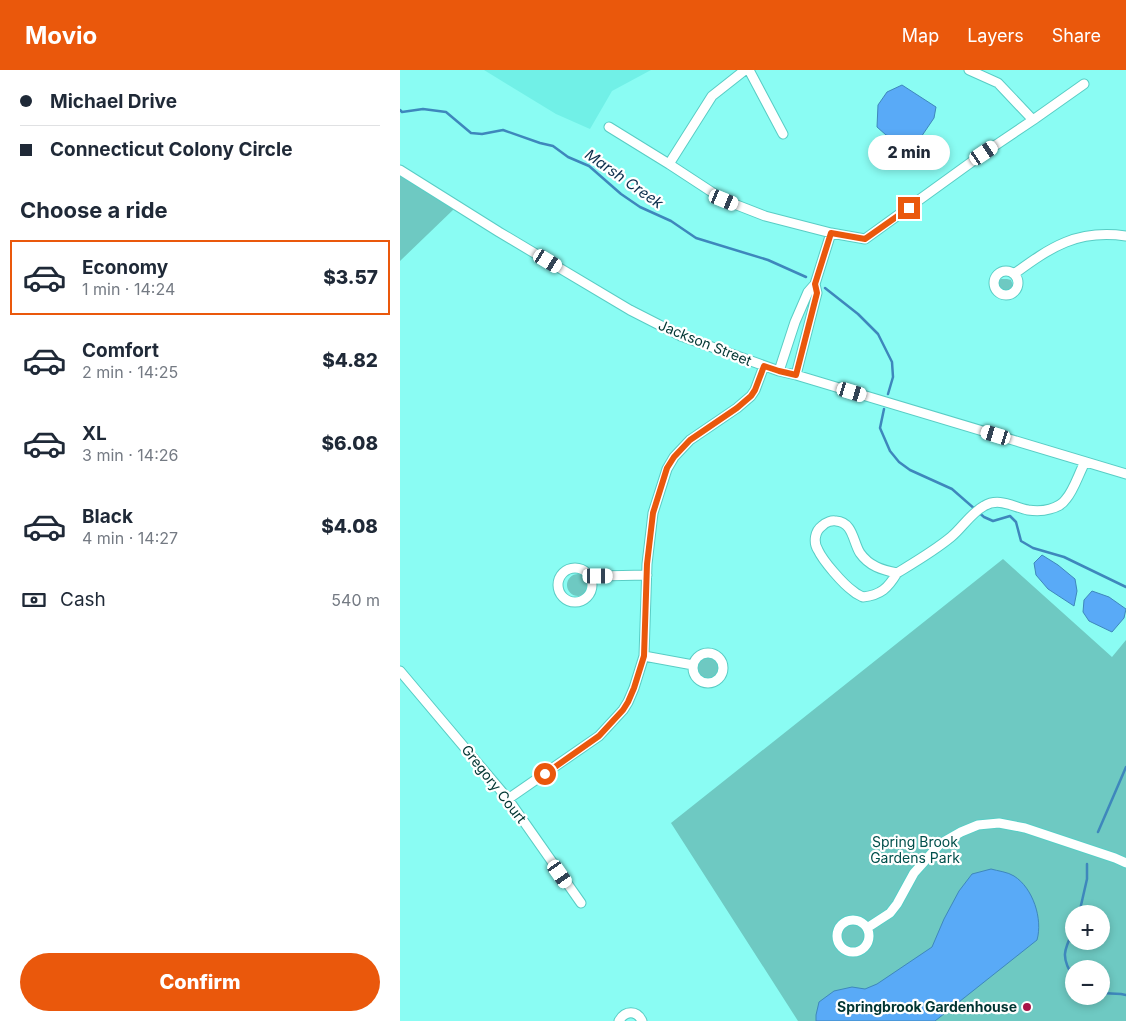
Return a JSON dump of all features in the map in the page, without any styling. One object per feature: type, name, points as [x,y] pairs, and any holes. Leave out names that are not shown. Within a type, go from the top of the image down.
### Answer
[{"type":"street","points":[[669,164],[712,96],[747,70],[783,134]]},
{"type":"street","points":[[969,70],[998,83],[1033,120]]},
{"type":"street","points":[[609,127],[724,200],[765,216],[831,233],[865,239],[1084,84]]},
{"type":"street","name":"Jackson Street","points":[[400,170],[630,310],[681,336],[779,371],[1126,474]]},
{"type":"street","points":[[779,371],[795,322],[808,292],[815,284],[831,233]]},
{"type":"street","points":[[1014,274],[1053,247],[1066,241],[1096,235],[1126,236]]},
{"type":"street","points":[[796,375],[817,293],[815,284]]},
{"type":"street","points":[[508,799],[599,736],[628,702],[644,656],[647,564],[653,513],[667,468],[674,457],[690,440],[737,408],[751,396],[764,366]]},
{"type":"street","points":[[896,573],[884,571],[866,560],[860,553],[850,529],[844,523],[835,520],[825,523],[818,529],[815,538],[817,549],[842,581],[863,597],[881,592],[891,583],[896,573],[922,558],[952,536],[984,505],[997,502],[1014,505],[1026,510],[1043,511],[1058,507],[1071,492],[1085,462]]},
{"type":"street","points":[[590,579],[598,576],[647,575]]},
{"type":"street","points":[[644,656],[693,665]]},
{"type":"street","name":"Gregory Court","points":[[400,671],[508,799],[581,903]]},
{"type":"street","points":[[867,928],[890,912],[914,873],[940,844],[978,825],[999,823],[1025,828],[1126,863]]},
{"type":"street","points":[[620,1021],[624,1014],[633,1012],[642,1021]]},
{"type":"shaded area","points":[[484,70],[651,70],[612,91],[590,129],[556,114]]},
{"type":"shaded area","points":[[902,85],[936,107],[934,118],[917,143],[886,135],[877,127],[878,105],[887,92]]},
{"type":"shaded area","points":[[1042,555],[1075,579],[1077,591],[1074,606],[1048,589],[1036,575],[1034,563]]},
{"type":"shaded area","points":[[1092,591],[1109,597],[1126,609],[1124,618],[1112,632],[1089,621],[1083,612],[1084,600]]},
{"type":"shaded area","points":[[991,869],[1012,875],[1021,881],[1026,888],[1035,905],[1039,923],[1037,940],[935,1021],[816,1021],[819,1002],[834,991],[852,987],[865,989],[877,984],[932,947],[959,891],[972,874]]},
{"type":"green space","points":[[400,175],[454,209],[400,261]]},
{"type":"green space","points":[[1001,279],[1011,280],[1014,288],[1012,291],[1007,292],[1000,288],[997,283]]},
{"type":"green space","name":"Spring Brook Gardens Park","points":[[1003,559],[1112,657],[1126,640],[1126,1021],[798,1021],[671,823]]},
{"type":"green space","points":[[578,574],[586,577],[589,585],[586,593],[578,596],[570,593],[567,585],[570,577]]},
{"type":"green space","points":[[709,657],[717,660],[720,668],[717,676],[709,679],[701,676],[698,668],[701,660]]},
{"type":"waterway","name":"Marsh Creek","points":[[400,110],[402,112],[423,109],[446,112],[471,133],[482,134],[503,130],[553,146],[568,157],[589,166],[621,194],[640,207],[671,221],[696,238],[768,260],[806,277]]},
{"type":"waterway","name":"Marsh Creek","points":[[825,288],[858,314],[878,334],[892,362],[893,377],[888,394]]},
{"type":"waterway","name":"Marsh Creek","points":[[884,409],[880,428],[890,451],[899,462],[910,470],[952,489],[984,517],[993,521],[1010,516],[1016,522],[1021,541],[1033,548],[1064,557],[1126,587]]},
{"type":"waterway","name":"Marsh Creek","points":[[1098,832],[1126,767]]},
{"type":"waterway","name":"Marsh Creek","points":[[1081,905],[1087,879],[1087,864]]},
{"type":"waterway","name":"Marsh Creek","points":[[1065,960],[1066,950]]},
{"type":"waterway","name":"Marsh Creek","points":[[1110,993],[1126,995]]},
{"type":"place","name":"Springbrook Gardenhouse","points":[[1027,1007]]},
{"type":"route","points":[[545,774],[599,736],[623,710],[634,688],[644,656],[647,564],[653,513],[667,468],[674,457],[690,440],[737,408],[751,396],[764,366],[796,375],[817,293],[815,284],[831,233],[865,239],[909,208]]}]
